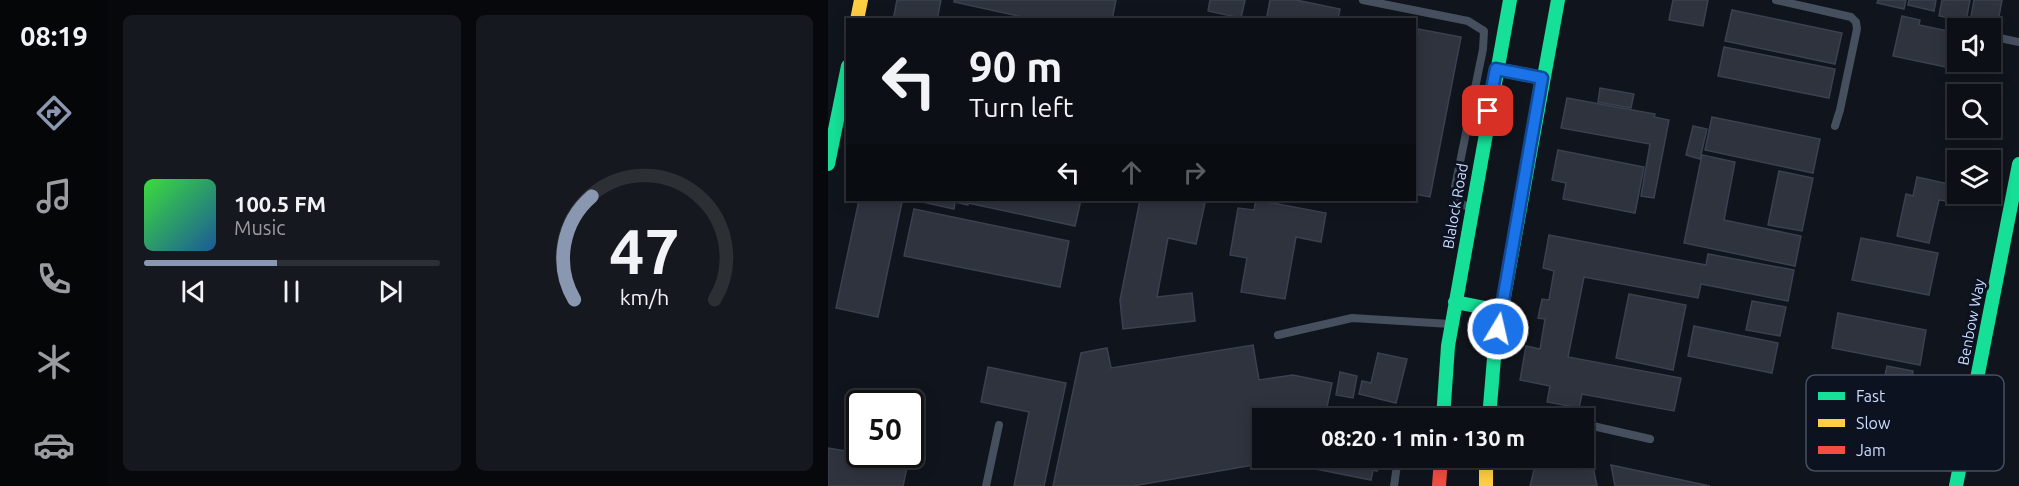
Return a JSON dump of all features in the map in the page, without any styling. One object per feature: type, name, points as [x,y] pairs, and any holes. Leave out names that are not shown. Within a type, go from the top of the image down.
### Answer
[{"type":"main road","points":[[857,18],[861,0]]},
{"type":"main road","name":"Blalock Road","points":[[1444,408],[1451,325],[1510,0]]},
{"type":"main road","points":[[1490,408],[1495,346],[1558,0]]},
{"type":"main road","points":[[1496,69],[1542,78]]},
{"type":"main road","points":[[828,164],[832,122],[846,73]]},
{"type":"main road","name":"Benbow Way","points":[[1978,375],[2019,164]]},
{"type":"main road","points":[[1455,302],[1501,311]]},
{"type":"main road","points":[[1439,486],[1440,468]]},
{"type":"main road","points":[[1486,468],[1486,486]]},
{"type":"main road","name":"Benbow Way","points":[[1956,486],[1959,471]]},
{"type":"lane","points":[[1363,0],[1468,21],[1484,31],[1455,187],[1460,203],[1471,209]]},
{"type":"lane","points":[[1776,0],[1851,17],[1856,22],[1857,29],[1850,64],[1840,110],[1834,126]]},
{"type":"lane","points":[[2001,38],[2019,42]]},
{"type":"lane","points":[[1479,66],[1496,69]]},
{"type":"lane","points":[[1278,335],[1352,318],[1451,325]]},
{"type":"lane","points":[[986,486],[999,425]]},
{"type":"lane","points":[[1594,426],[1650,439]]},
{"type":"lane","points":[[1394,486],[1397,468]]},
{"type":"building","points":[[897,0],[941,0],[937,18],[893,18]]},
{"type":"building","points":[[954,0],[1116,0],[1112,18],[1027,18],[954,2]]},
{"type":"building","points":[[1210,0],[1245,0],[1241,18],[1208,11]]},
{"type":"building","points":[[1270,0],[1296,0],[1340,9],[1338,18],[1267,16]]},
{"type":"building","points":[[1673,0],[1708,0],[1703,26],[1669,20]]},
{"type":"building","points":[[1878,0],[1906,0],[1904,9],[1877,3]]},
{"type":"building","points":[[1909,0],[1936,0],[1934,11],[1908,5]]},
{"type":"building","points":[[1942,0],[1970,0],[1967,18],[1939,16]]},
{"type":"building","points":[[1974,0],[2002,0],[1999,18],[1971,18]]},
{"type":"building","points":[[1732,10],[1842,33],[1835,64],[1725,41]]},
{"type":"building","points":[[1902,16],[1920,20],[1919,25],[1947,31],[1947,67],[1893,56]]},
{"type":"building","points":[[1418,29],[1461,37],[1430,197],[1416,194],[1416,34],[1418,34]]},
{"type":"building","points":[[1724,47],[1835,69],[1829,98],[1718,76]]},
{"type":"building","points":[[1600,88],[1634,94],[1631,108],[1598,102]]},
{"type":"building","points":[[1567,98],[1655,114],[1654,117],[1669,120],[1654,198],[1641,196],[1650,144],[1561,128]]},
{"type":"building","points":[[1712,117],[1820,139],[1813,173],[1705,150]]},
{"type":"building","points":[[1693,126],[1707,129],[1700,159],[1686,155]]},
{"type":"building","points":[[1558,150],[1644,167],[1635,213],[1563,199],[1566,183],[1552,180]]},
{"type":"building","points":[[1702,155],[1735,162],[1724,220],[1801,236],[1795,266],[1684,243]]},
{"type":"building","points":[[1779,171],[1813,178],[1802,231],[1768,225]]},
{"type":"building","points":[[1917,177],[1947,184],[1946,201],[1939,200],[1929,243],[1897,236],[1906,194],[1913,196]]},
{"type":"building","points":[[859,201],[902,202],[878,317],[836,308]]},
{"type":"building","points":[[918,201],[1081,201],[1075,226],[968,203],[968,205],[955,202],[954,209]]},
{"type":"building","points":[[1140,201],[1205,203],[1196,244],[1168,238],[1157,297],[1192,293],[1195,321],[1123,329],[1120,300]]},
{"type":"building","points":[[1256,201],[1261,201],[1326,213],[1321,242],[1296,237],[1285,299],[1241,292],[1247,258],[1230,255],[1238,208],[1254,210]]},
{"type":"building","points":[[914,209],[1069,241],[1060,287],[904,256]]},
{"type":"building","points":[[1549,235],[1706,265],[1708,254],[1794,270],[1788,301],[1701,284],[1698,298],[1584,277],[1568,357],[1681,378],[1674,411],[1582,394],[1579,408],[1547,402],[1550,386],[1520,380],[1526,346],[1540,349],[1545,319],[1538,318],[1542,299],[1549,300],[1554,271],[1543,268]]},
{"type":"building","points":[[1861,238],[1938,253],[1929,295],[1852,280]]},
{"type":"building","points":[[1629,294],[1686,305],[1673,370],[1616,358]]},
{"type":"building","points":[[1752,301],[1786,307],[1780,336],[1746,330]]},
{"type":"building","points":[[1838,313],[1926,330],[1920,365],[1832,348]]},
{"type":"building","points":[[1694,326],[1778,343],[1772,373],[1688,356]]},
{"type":"building","points":[[1253,345],[1259,380],[1293,375],[1332,383],[1327,407],[1332,408],[1252,408],[1252,465],[1133,486],[1053,486],[1081,353],[1107,348],[1111,368]]},
{"type":"building","points":[[1378,353],[1407,359],[1396,403],[1359,394],[1362,381],[1371,383]]},
{"type":"building","points":[[1887,366],[1913,371],[1912,375],[1885,375]]},
{"type":"building","points":[[988,367],[1066,383],[1044,486],[1014,486],[1029,412],[981,402]]},
{"type":"building","points":[[1340,372],[1357,376],[1353,398],[1336,395]]},
{"type":"building","points":[[828,448],[846,451],[846,468],[907,468],[903,486],[828,486]]},
{"type":"building","points":[[1611,465],[1710,486],[1615,486]]},
{"type":"building","points":[[1311,468],[1378,468],[1377,471],[1373,470],[1371,480]]},
{"type":"building","points":[[1534,468],[1593,468],[1597,486],[1530,486]]},
{"type":"traffic: fast","points":[[1444,408],[1448,346],[1510,0]]},
{"type":"traffic: fast","points":[[1490,408],[1495,346],[1558,0]]},
{"type":"traffic: fast","points":[[1496,69],[1542,78]]},
{"type":"traffic: fast","points":[[828,164],[846,76]]},
{"type":"traffic: fast","points":[[1978,375],[2019,164]]},
{"type":"traffic: fast","points":[[1455,302],[1501,311]]},
{"type":"traffic: fast","points":[[1956,486],[1959,471]]},
{"type":"traffic: slow","points":[[857,18],[861,0]]},
{"type":"traffic: slow","points":[[1486,468],[1486,486]]},
{"type":"traffic: jam","points":[[1439,486],[1440,468]]},
{"type":"route","points":[[1488,111],[1496,69],[1542,78],[1498,329]]}]
